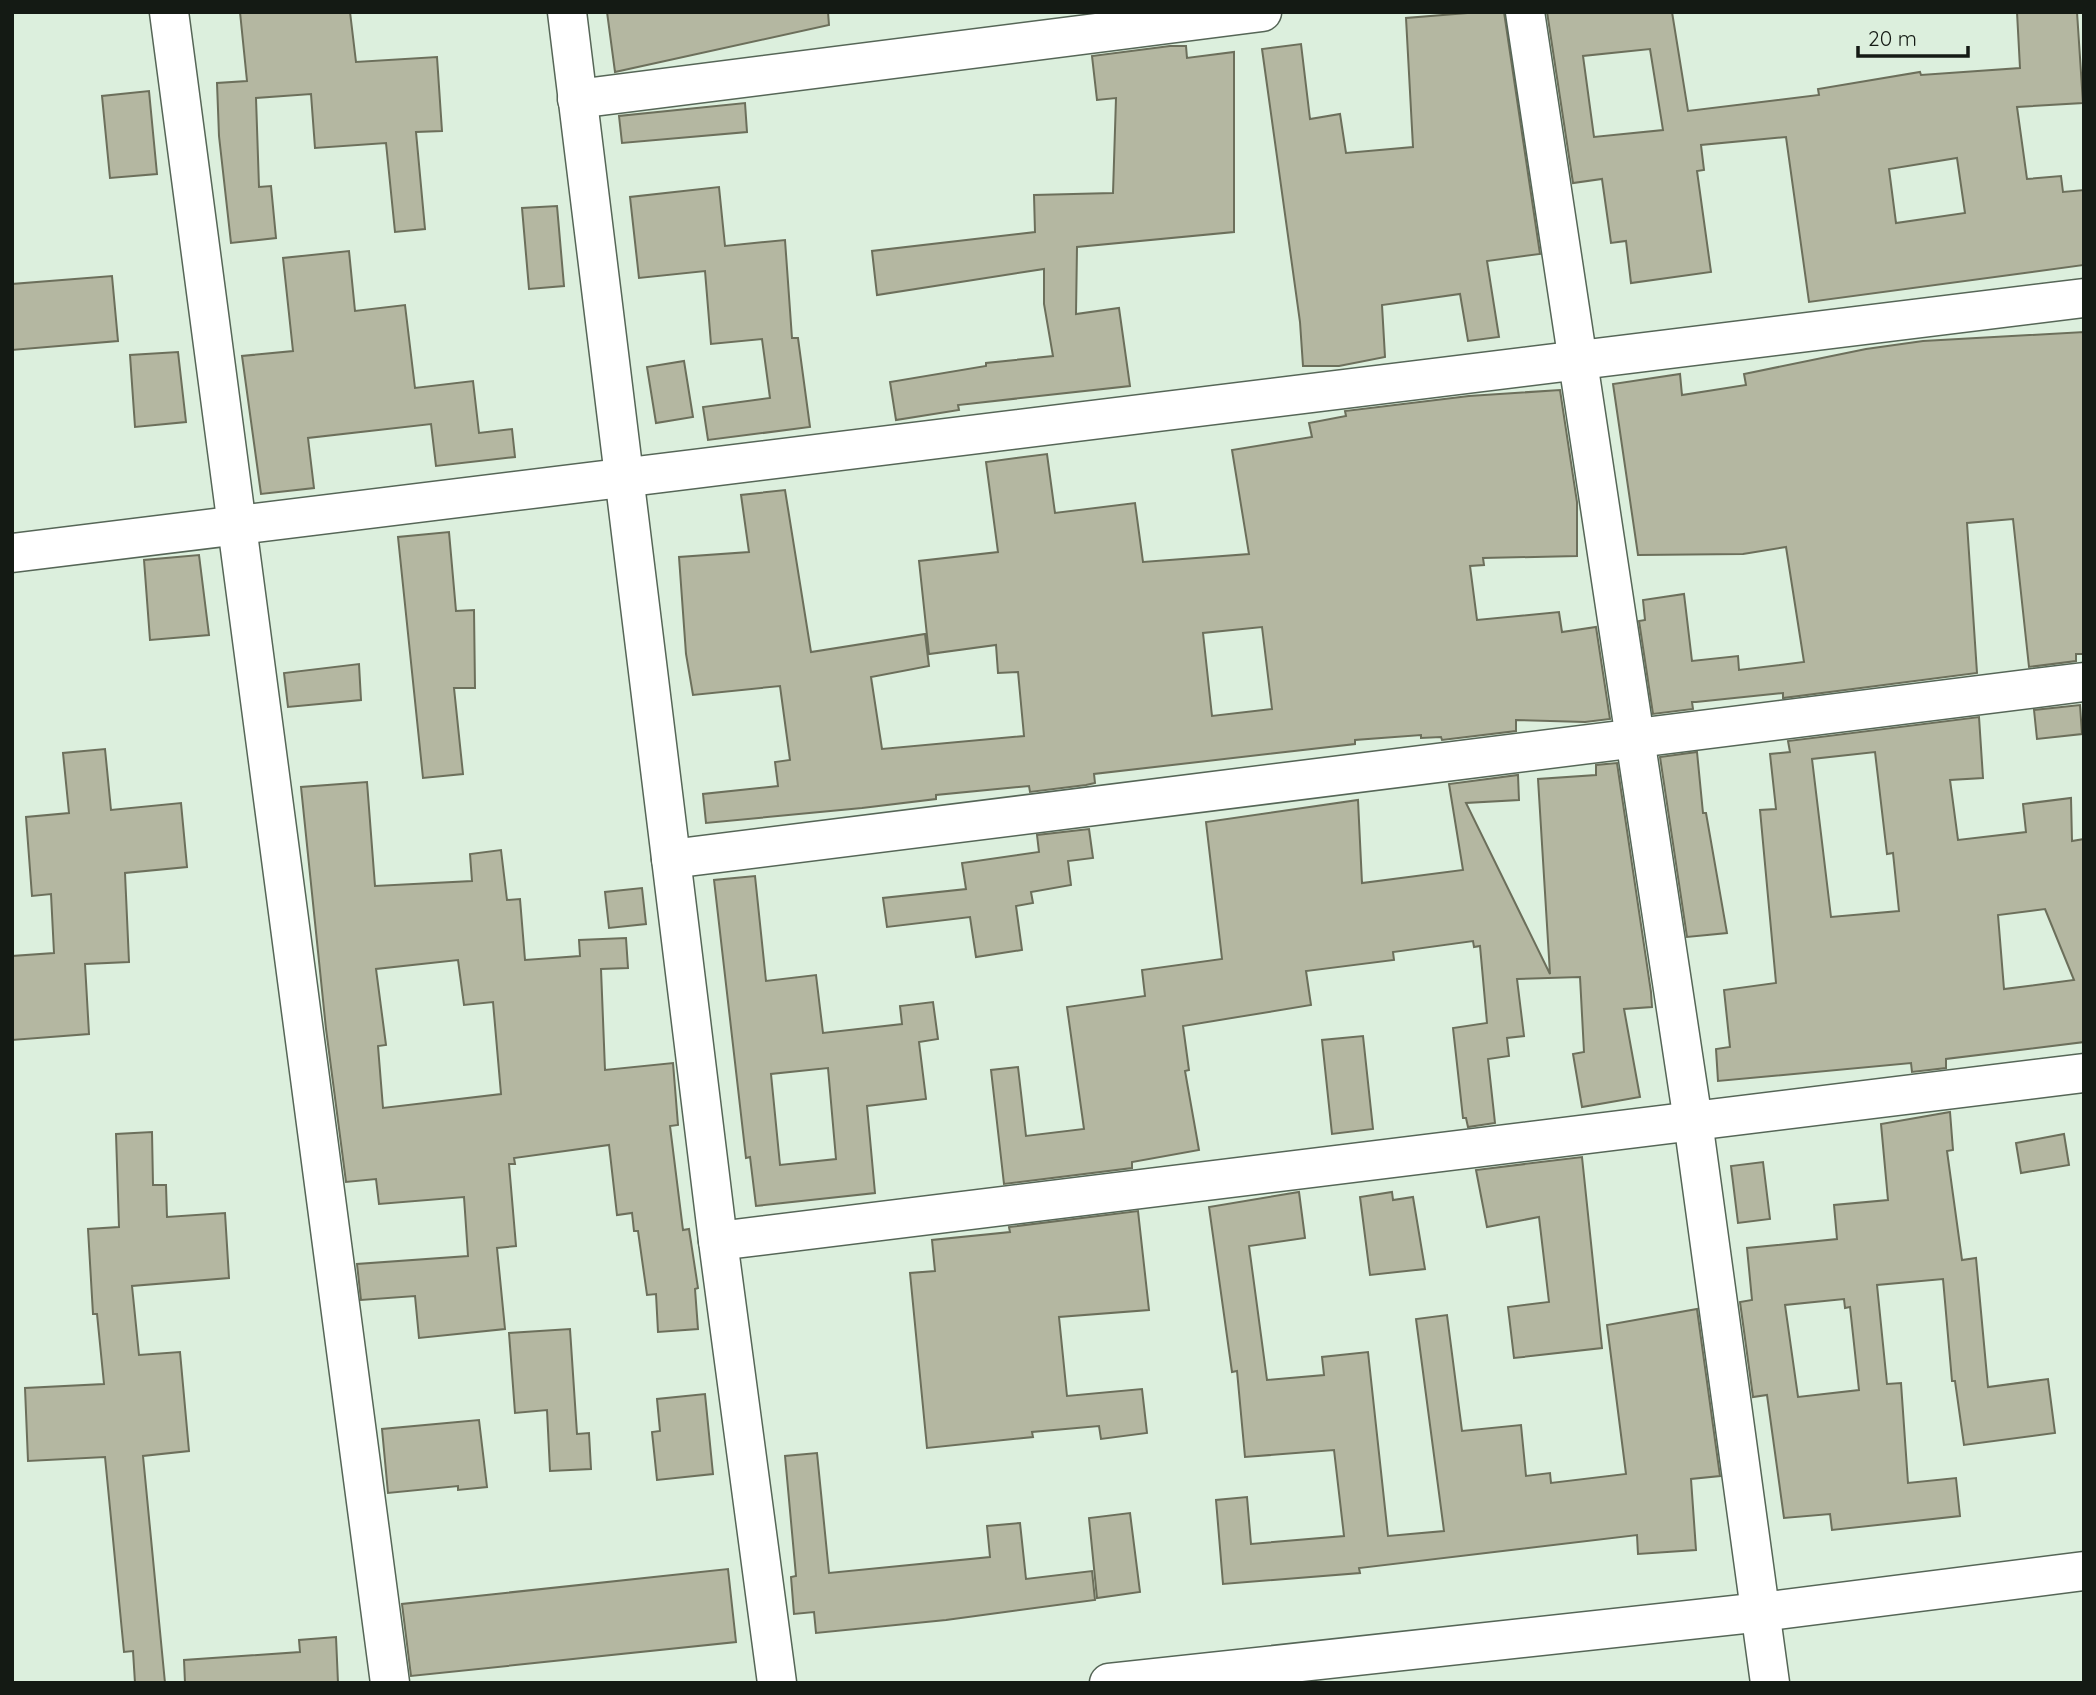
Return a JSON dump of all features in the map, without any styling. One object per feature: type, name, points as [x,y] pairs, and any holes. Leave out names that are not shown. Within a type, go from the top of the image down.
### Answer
[{"type":"street","points":[[169,12],[390,1683]]},
{"type":"street","points":[[567,12],[718,1241],[777,1683]]},
{"type":"street","points":[[577,99],[1262,12]]},
{"type":"street","points":[[1525,12],[1693,1121],[1770,1683]]},
{"type":"street","points":[[12,553],[2084,298]]},
{"type":"street","points":[[671,859],[2084,682]]},
{"type":"street","points":[[718,1241],[2084,1073]]},
{"type":"street","points":[[1109,1683],[1210,1678],[2084,1571]]},
{"type":"building","points":[[240,12],[350,12],[356,62],[437,57],[442,131],[416,132],[425,229],[395,232],[386,143],[315,148],[311,94],[256,98],[259,187],[271,186],[276,238],[231,243],[219,136],[217,83],[247,81]]},
{"type":"building","points":[[607,12],[828,12],[829,25],[615,72]]},
{"type":"building","points":[[1504,12],[1540,254],[1487,261],[1499,337],[1468,341],[1460,294],[1382,305],[1385,357],[1339,366],[1303,366],[1300,322],[1262,49],[1301,44],[1310,119],[1340,114],[1346,153],[1413,147],[1406,18]]},
{"type":"building","points":[[1547,12],[1672,12],[1688,111],[1819,95],[1818,89],[1920,72],[1921,75],[2020,68],[2017,12],[2077,12],[2083,103],[2017,107],[2027,179],[2061,176],[2063,192],[2084,190],[2084,265],[1809,302],[1786,137],[1701,145],[1704,170],[1697,171],[1711,272],[1631,283],[1626,241],[1611,243],[1602,179],[1573,183]],"holes":[[[1650,49],[1663,130],[1594,137],[1583,56]],[[1957,158],[1965,213],[1896,223],[1889,169]]]},
{"type":"building","points":[[1186,46],[1187,58],[1234,52],[1234,232],[1077,247],[1076,314],[1119,308],[1130,386],[958,405],[959,410],[896,420],[890,382],[986,366],[986,363],[1053,356],[1044,304],[1044,269],[877,295],[872,251],[1035,232],[1034,195],[1113,193],[1116,98],[1097,100],[1092,56]]},
{"type":"building","points":[[149,91],[157,174],[110,178],[102,96]]},
{"type":"building","points":[[745,103],[747,132],[622,143],[619,116]]},
{"type":"building","points":[[719,187],[725,246],[785,240],[792,338],[798,338],[810,427],[708,440],[703,407],[770,398],[762,339],[711,344],[705,271],[639,278],[630,197]]},
{"type":"building","points":[[557,206],[564,286],[529,289],[522,208]]},
{"type":"building","points":[[349,251],[355,311],[405,305],[415,388],[473,381],[479,433],[512,429],[515,457],[436,466],[431,424],[308,438],[314,488],[261,494],[242,356],[293,351],[283,258]]},
{"type":"building","points":[[112,276],[118,341],[12,350],[12,284]]},
{"type":"building","points":[[2084,332],[2084,654],[2076,654],[2076,661],[2029,667],[2013,519],[1967,523],[1977,673],[1783,698],[1783,693],[1692,702],[1693,709],[1653,714],[1639,621],[1645,620],[1643,600],[1684,594],[1692,661],[1738,656],[1739,670],[1804,662],[1786,547],[1743,554],[1638,555],[1613,384],[1680,374],[1682,395],[1746,385],[1744,374],[1866,349],[1923,341]]},
{"type":"building","points":[[178,352],[186,422],[135,427],[130,355]]},
{"type":"building","points":[[684,361],[693,417],[656,423],[647,367]]},
{"type":"building","points":[[1560,390],[1577,502],[1577,556],[1483,558],[1484,565],[1470,566],[1477,620],[1559,612],[1562,632],[1596,627],[1610,719],[1585,722],[1516,720],[1516,731],[1442,740],[1441,737],[1421,738],[1421,735],[1355,740],[1355,744],[1094,774],[1095,783],[1086,785],[1030,792],[1029,786],[936,795],[936,799],[706,823],[703,794],[778,786],[775,762],[790,760],[780,686],[693,695],[686,654],[679,557],[749,552],[741,495],[785,490],[811,652],[925,634],[929,666],[871,677],[882,749],[1024,736],[1018,672],[998,673],[996,645],[929,654],[919,561],[998,552],[986,462],[1047,454],[1055,513],[1135,503],[1143,562],[1249,554],[1232,450],[1312,437],[1309,423],[1346,416],[1345,411],[1469,396]],"holes":[[[1262,627],[1272,709],[1212,716],[1203,633]]]},
{"type":"building","points":[[449,532],[456,611],[474,610],[475,688],[454,688],[463,774],[423,778],[398,537]]},
{"type":"building","points":[[199,555],[209,635],[150,640],[144,560]]},
{"type":"building","points":[[359,664],[361,700],[288,707],[284,673]]},
{"type":"building","points":[[2080,705],[2082,734],[2037,739],[2034,710]]},
{"type":"building","points":[[1979,717],[1983,778],[1950,780],[1958,840],[2026,832],[2023,804],[2071,798],[2072,841],[2084,839],[2084,1042],[1946,1059],[1946,1068],[1912,1072],[1911,1063],[1718,1081],[1716,1049],[1730,1047],[1724,990],[1776,983],[1760,810],[1776,809],[1770,754],[1790,752],[1788,741]],"holes":[[[1875,752],[1887,854],[1893,853],[1899,911],[1831,917],[1812,759]],[[2045,909],[2074,980],[2004,989],[1998,915]]]},
{"type":"building","points":[[105,749],[111,810],[181,803],[187,867],[125,873],[129,962],[85,964],[89,1034],[12,1040],[12,956],[54,953],[51,894],[32,896],[26,817],[69,813],[63,753]]},
{"type":"building","points":[[1697,752],[1703,813],[1706,813],[1727,933],[1687,937],[1660,757]]},
{"type":"building","points":[[1617,763],[1651,992],[1652,1007],[1624,1009],[1640,1097],[1582,1107],[1573,1054],[1584,1052],[1580,977],[1517,979],[1524,1036],[1507,1038],[1509,1056],[1488,1059],[1495,1123],[1468,1127],[1466,1118],[1463,1118],[1453,1028],[1487,1023],[1480,946],[1474,947],[1473,941],[1393,952],[1394,960],[1306,971],[1311,1005],[1183,1026],[1189,1070],[1185,1071],[1199,1150],[1132,1162],[1132,1168],[1004,1184],[991,1070],[1018,1067],[1026,1136],[1084,1129],[1067,1007],[1145,996],[1142,970],[1222,959],[1206,822],[1358,800],[1362,883],[1463,870],[1449,784],[1518,775],[1519,800],[1466,803],[1550,974],[1538,779],[1596,775],[1596,765]]},
{"type":"building","points":[[367,782],[375,886],[472,881],[470,854],[501,850],[507,900],[520,899],[525,960],[580,956],[579,940],[626,938],[628,968],[601,969],[605,1070],[673,1063],[678,1125],[670,1126],[683,1230],[689,1229],[698,1288],[695,1289],[698,1329],[658,1332],[656,1294],[647,1295],[638,1231],[634,1231],[632,1213],[617,1215],[609,1145],[514,1158],[515,1164],[509,1164],[516,1246],[497,1248],[505,1329],[419,1338],[415,1296],[361,1300],[357,1264],[468,1256],[464,1197],[379,1204],[376,1179],[346,1182],[326,1029],[301,787]],"holes":[[[458,960],[464,1005],[493,1002],[501,1094],[383,1108],[378,1046],[386,1045],[376,969]]]},
{"type":"building","points":[[1089,829],[1093,858],[1068,861],[1071,885],[1031,892],[1033,903],[1016,906],[1022,950],[976,957],[970,917],[887,927],[883,898],[966,889],[962,863],[1039,852],[1037,835]]},
{"type":"building","points":[[755,876],[766,981],[816,975],[823,1033],[902,1024],[900,1006],[933,1002],[938,1039],[919,1042],[926,1099],[867,1106],[875,1193],[756,1206],[750,1157],[746,1158],[714,880]],"holes":[[[828,1068],[836,1159],[780,1165],[771,1074]]]},
{"type":"building","points":[[642,888],[646,924],[609,928],[605,892]]},
{"type":"building","points":[[1363,1036],[1373,1129],[1332,1134],[1322,1040]]},
{"type":"building","points":[[1950,1112],[1953,1150],[1947,1151],[1962,1260],[1976,1258],[1988,1387],[2048,1379],[2055,1433],[1964,1445],[1955,1381],[1952,1381],[1943,1279],[1877,1285],[1887,1384],[1901,1383],[1908,1483],[1956,1478],[1960,1516],[1832,1530],[1830,1514],[1784,1518],[1767,1395],[1753,1397],[1740,1302],[1752,1300],[1747,1248],[1837,1239],[1834,1205],[1888,1200],[1881,1124]],"holes":[[[1844,1299],[1845,1308],[1850,1307],[1859,1390],[1798,1397],[1785,1305]]]},
{"type":"building","points":[[152,1132],[153,1185],[166,1185],[167,1217],[225,1213],[229,1278],[132,1286],[139,1355],[180,1352],[189,1451],[143,1456],[165,1683],[135,1683],[133,1651],[124,1652],[105,1457],[28,1461],[25,1388],[104,1384],[97,1314],[93,1314],[88,1229],[119,1227],[116,1134]]},
{"type":"building","points":[[2064,1134],[2069,1165],[2021,1173],[2016,1143]]},
{"type":"building","points":[[1582,1157],[1602,1348],[1514,1358],[1508,1307],[1549,1302],[1539,1217],[1487,1227],[1476,1170]]},
{"type":"building","points":[[1763,1162],[1770,1219],[1738,1223],[1731,1166]]},
{"type":"building","points":[[1299,1192],[1305,1238],[1249,1246],[1267,1380],[1324,1375],[1322,1357],[1368,1352],[1388,1536],[1444,1531],[1416,1319],[1447,1315],[1462,1431],[1521,1425],[1526,1476],[1550,1473],[1551,1483],[1626,1474],[1607,1325],[1697,1309],[1720,1476],[1691,1479],[1696,1550],[1638,1554],[1637,1535],[1359,1568],[1360,1573],[1223,1584],[1216,1500],[1247,1497],[1251,1544],[1344,1536],[1334,1450],[1245,1457],[1237,1371],[1232,1372],[1209,1207]]},
{"type":"building","points":[[1392,1192],[1393,1200],[1413,1197],[1425,1269],[1370,1275],[1360,1197]]},
{"type":"building","points":[[1138,1211],[1149,1310],[1059,1317],[1067,1396],[1142,1389],[1147,1433],[1101,1439],[1099,1426],[1032,1432],[1033,1437],[927,1448],[910,1273],[935,1271],[932,1240],[1010,1232],[1009,1227]]},
{"type":"building","points":[[570,1329],[577,1434],[589,1433],[591,1469],[550,1471],[547,1410],[515,1413],[509,1333]]},
{"type":"building","points":[[705,1394],[713,1474],[657,1480],[652,1432],[660,1431],[657,1399]]},
{"type":"building","points":[[479,1420],[487,1487],[458,1490],[458,1486],[388,1493],[382,1429]]},
{"type":"building","points":[[817,1453],[829,1573],[990,1557],[987,1526],[1020,1523],[1026,1579],[1092,1571],[1095,1600],[946,1620],[816,1633],[814,1612],[794,1614],[791,1577],[796,1576],[785,1456]]},
{"type":"building","points":[[1130,1513],[1140,1592],[1097,1598],[1089,1518]]},
{"type":"building","points":[[728,1569],[736,1642],[411,1676],[402,1604]]},
{"type":"building","points":[[336,1637],[338,1683],[185,1683],[184,1660],[300,1652],[299,1640]]}]
